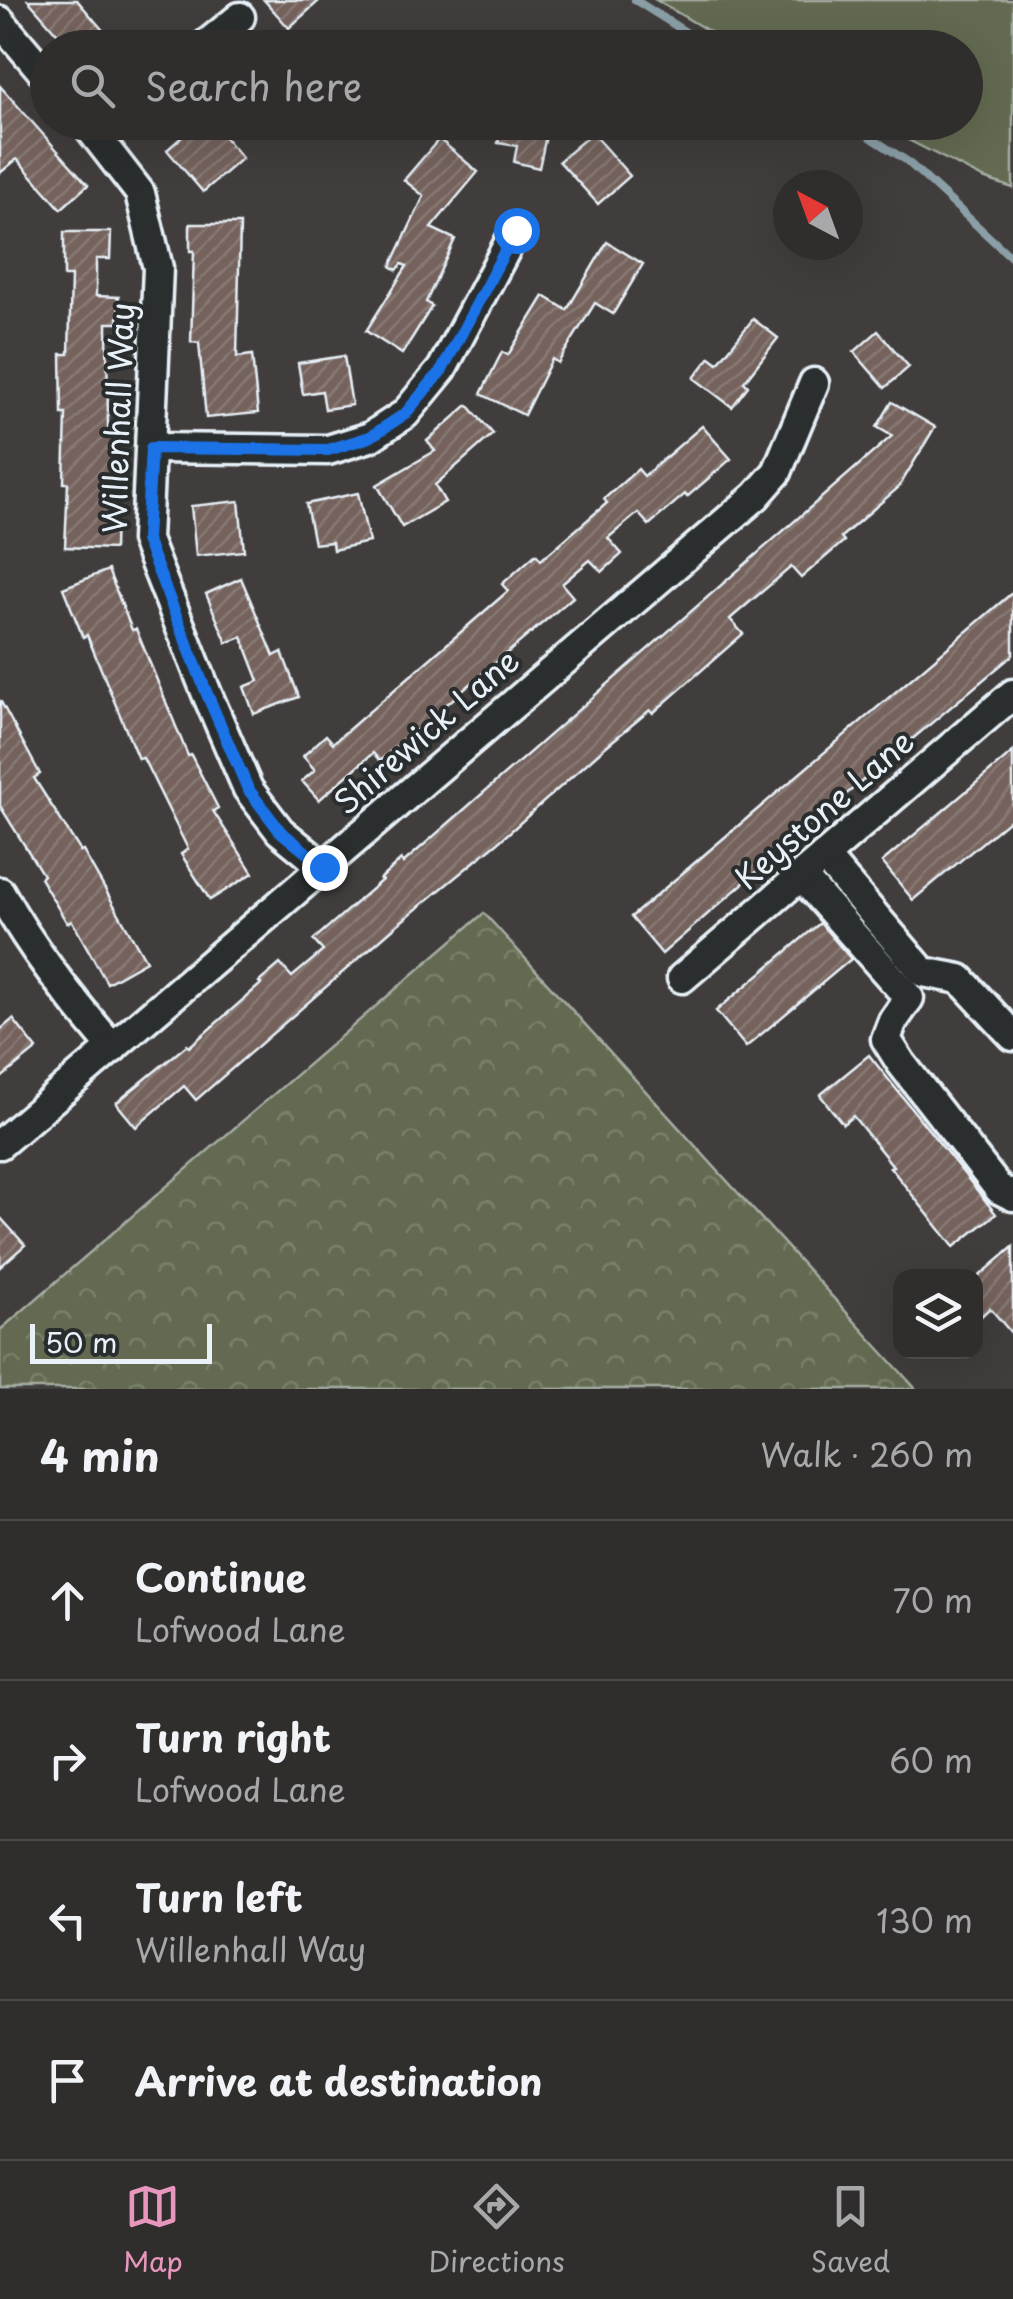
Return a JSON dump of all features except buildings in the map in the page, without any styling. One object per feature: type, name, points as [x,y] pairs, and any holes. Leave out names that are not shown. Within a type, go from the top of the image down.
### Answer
[{"type":"street","points":[[224,30],[240,17]]},
{"type":"street","points":[[0,21],[30,57]]},
{"type":"street","name":"Willenhall Way","points":[[105,140],[140,193],[158,268],[146,540],[248,789],[280,831],[324,867]]},
{"type":"street","points":[[151,448],[328,450],[370,437],[405,414],[442,370],[516,230]]},
{"type":"street","name":"Shirewick Lane","points":[[0,1144],[756,496],[777,472],[814,383]]},
{"type":"street","name":"Keystone Lane","points":[[682,978],[1013,694]]},
{"type":"street","points":[[824,856],[923,972],[960,979],[1013,1036]]},
{"type":"street","points":[[802,877],[908,998],[886,1039],[999,1189],[1013,1196]]},
{"type":"street","points":[[0,892],[65,992],[113,1048]]},
{"type":"green space","points":[[656,0],[1013,0],[1013,188],[983,178],[908,140],[983,140],[983,30],[707,30]]},
{"type":"green space","points":[[484,913],[916,1389],[0,1389],[0,1330]]},
{"type":"waterway","points":[[635,0],[682,30]]},
{"type":"waterway","points":[[875,140],[907,161],[1013,259]]},
{"type":"route","points":[[324,867],[280,831],[248,789],[207,694],[146,540],[151,448],[328,450],[370,437],[405,414],[442,370],[516,230]]}]
